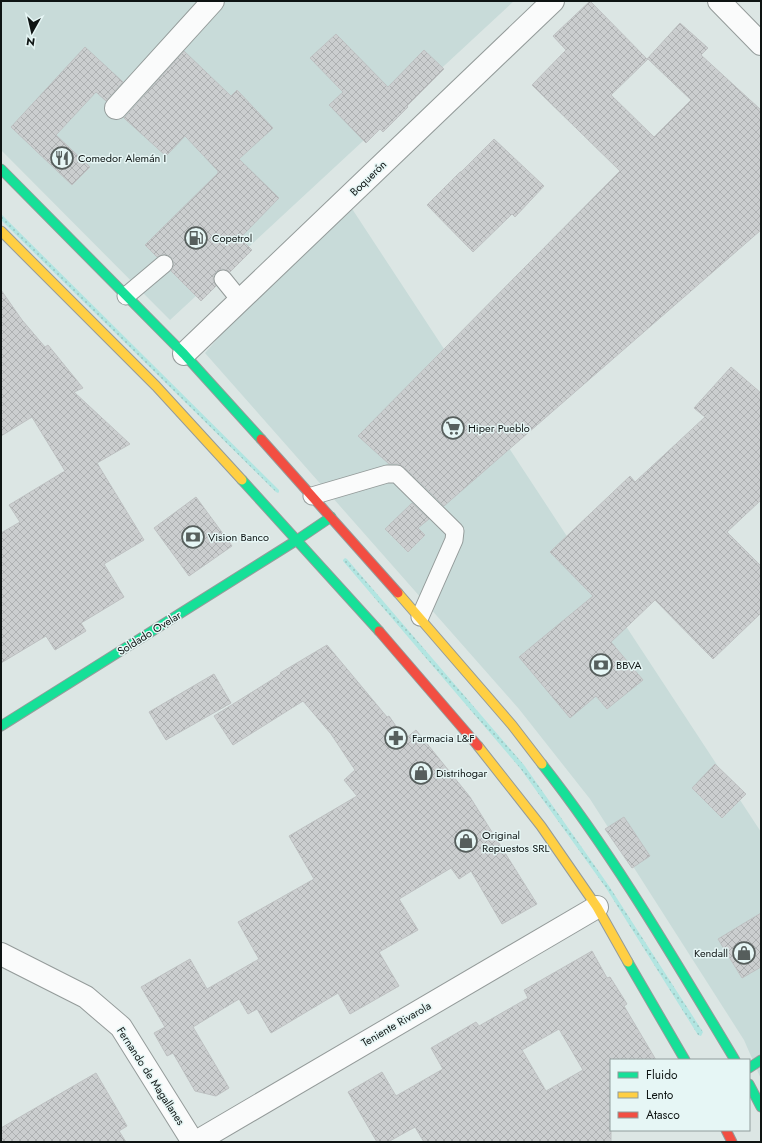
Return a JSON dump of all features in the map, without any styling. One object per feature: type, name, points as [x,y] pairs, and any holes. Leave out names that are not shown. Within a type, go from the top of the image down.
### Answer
[{"type":"main road","points":[[1,169],[184,354],[420,617],[512,725],[571,801],[632,891],[734,1059]]},
{"type":"main road","points":[[1,231],[156,386],[402,657],[485,754],[542,826],[597,907],[684,1059]]},
{"type":"main road","name":"Soldado Ovelar","points":[[1,726],[331,518]]},
{"type":"main road","points":[[750,1067],[761,1060]]},
{"type":"main road","points":[[750,1086],[761,1107]]},
{"type":"main road","points":[[726,1131],[732,1142]]},
{"type":"street","points":[[116,108],[213,1]]},
{"type":"street","name":"Boquerón","points":[[184,354],[553,1]]},
{"type":"street","points":[[719,1],[761,44]]},
{"type":"street","name":"Teniente Rivarola","points":[[196,1142],[597,907]]},
{"type":"street","name":"Fernando de Magallanes","points":[[1,954],[86,997],[120,1027],[193,1142]]},
{"type":"lane","points":[[126,296],[164,264]]},
{"type":"lane","points":[[223,279],[240,300]]},
{"type":"lane","points":[[312,496],[387,474],[397,474],[455,531],[454,540],[420,617]]},
{"type":"shaded area","points":[[1,1],[514,1],[170,320],[1,150]]},
{"type":"shaded area","points":[[343,195],[761,832],[761,1079],[744,1040],[590,799],[519,709],[205,353]]},
{"type":"shaded area","points":[[1,214],[279,490],[278,493],[1,220]]},
{"type":"shaded area","points":[[345,558],[524,765],[609,886],[703,1032],[701,1036],[698,1035],[606,888],[520,768],[343,561]]},
{"type":"building","points":[[590,1],[647,59],[680,23],[708,48],[701,55],[761,110],[761,230],[444,506],[404,467],[398,464],[389,464],[358,436],[620,171],[532,85],[566,50],[553,36]],"holes":[[[648,59],[691,100],[654,137],[611,95]]]},
{"type":"building","points":[[336,34],[388,87],[424,50],[444,69],[383,132],[380,129],[366,143],[329,105],[343,92],[310,58]]},
{"type":"building","points":[[85,47],[123,82],[106,101],[96,92],[56,135],[90,167],[72,185],[11,127]]},
{"type":"building","points":[[184,51],[231,96],[237,90],[273,128],[239,159],[279,198],[240,238],[252,250],[230,272],[222,269],[216,272],[213,280],[216,286],[201,301],[171,271],[174,263],[171,257],[163,254],[157,257],[145,245],[218,173],[218,171],[185,136],[166,156],[124,118]]},
{"type":"building","points":[[494,139],[544,186],[515,217],[512,214],[473,252],[427,205]]},
{"type":"building","points":[[1,290],[22,320],[45,347],[48,345],[83,388],[74,392],[130,444],[97,463],[144,540],[104,564],[124,597],[81,623],[86,631],[55,650],[46,636],[1,663],[1,533],[20,522],[9,505],[65,471],[32,417],[1,436]]},
{"type":"building","points":[[731,367],[761,393],[761,500],[727,532],[761,566],[761,613],[713,659],[655,600],[611,642],[643,680],[607,709],[596,696],[570,718],[519,657],[593,596],[550,552],[630,476],[635,482],[705,417],[694,408]]},
{"type":"building","name":"Vision Banco","points":[[196,497],[232,546],[189,576],[154,528]]},
{"type":"building","points":[[412,503],[429,519],[418,528],[425,535],[408,552],[385,529]]},
{"type":"building","points":[[327,645],[387,717],[389,716],[405,739],[416,730],[470,797],[537,904],[502,924],[471,871],[459,879],[451,868],[399,899],[418,930],[379,952],[399,986],[350,1014],[338,993],[271,1033],[257,1009],[248,1014],[239,999],[193,1027],[229,1088],[216,1096],[195,1091],[173,1053],[167,1056],[154,1033],[165,1027],[141,987],[190,959],[207,989],[259,959],[238,922],[314,879],[289,836],[357,796],[344,780],[355,770],[331,734],[303,701],[233,745],[214,716],[281,674],[280,673]]},
{"type":"building","points":[[214,674],[231,703],[166,740],[149,712]]},
{"type":"building","points":[[715,764],[746,794],[722,818],[692,788]]},
{"type":"building","points":[[624,817],[650,856],[632,868],[605,829]]},
{"type":"building","name":"Kendall","points":[[761,913],[761,967],[742,978],[718,939]]},
{"type":"building","points":[[592,951],[607,978],[610,977],[627,1004],[624,1006],[655,1059],[610,1059],[611,1142],[424,1142],[415,1127],[388,1142],[377,1142],[348,1092],[382,1072],[396,1096],[443,1069],[431,1048],[476,1022],[479,1026],[528,998],[524,990]],"holes":[[[559,1029],[583,1070],[546,1091],[522,1050]]]},
{"type":"building","points":[[96,1073],[127,1126],[119,1131],[126,1142],[1,1142],[1,1128]]},
{"type":"traffic: fast","points":[[1,169],[184,354],[261,439]]},
{"type":"traffic: fast","points":[[242,480],[379,631]]},
{"type":"traffic: fast","points":[[297,540],[331,517]]},
{"type":"traffic: fast","points":[[1,726],[297,540]]},
{"type":"traffic: fast","points":[[542,764],[569,799],[619,872],[734,1059]]},
{"type":"traffic: fast","points":[[628,962],[684,1059]]},
{"type":"traffic: fast","points":[[750,1067],[761,1060]]},
{"type":"traffic: fast","points":[[750,1086],[761,1107]]},
{"type":"traffic: slow","points":[[1,231],[156,386],[242,480]]},
{"type":"traffic: slow","points":[[398,593],[512,725],[542,764]]},
{"type":"traffic: slow","points":[[478,746],[541,826],[597,907],[628,962]]},
{"type":"traffic: jam","points":[[261,439],[398,593]]},
{"type":"traffic: jam","points":[[379,631],[478,746]]},
{"type":"traffic: jam","points":[[726,1131],[732,1142]]},
{"type":"place","name":"Comedor Alemán I","points":[[62,158]]},
{"type":"place","name":"Copetrol","points":[[196,238]]},
{"type":"place","name":"Hiper Pueblo","points":[[453,428]]},
{"type":"place","name":"Vision Banco","points":[[193,537]]},
{"type":"place","name":"BBVA","points":[[601,665]]},
{"type":"place","name":"Farmacia L&F","points":[[396,738]]},
{"type":"place","name":"Distrihogar","points":[[421,773]]},
{"type":"place","name":"Original Repuestos SRL","points":[[466,841]]},
{"type":"place","name":"Kendall","points":[[744,953]]}]
